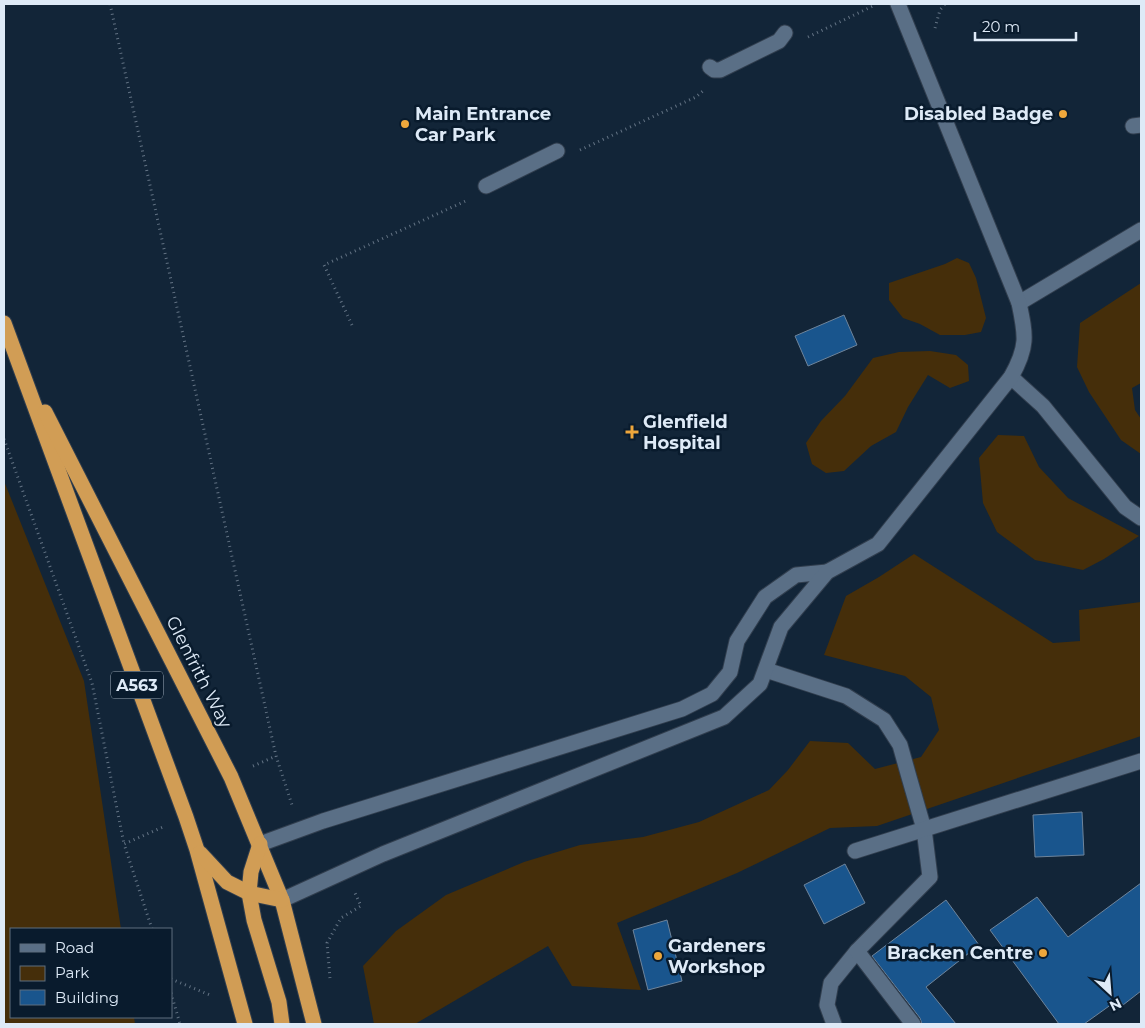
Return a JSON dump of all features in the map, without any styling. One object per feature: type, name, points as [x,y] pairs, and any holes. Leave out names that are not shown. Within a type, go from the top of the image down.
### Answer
[{"type":"highway","name":"Glenfrith Way","points":[[4,323],[197,850],[245,1024]]},
{"type":"highway","name":"Glenfrith Way","points":[[14,350],[221,757],[260,844],[282,900],[314,1024]]},
{"type":"highway","points":[[260,844],[251,872],[249,893],[254,920],[279,1002],[282,1024]]},
{"type":"highway","name":"A563","points":[[197,850],[227,882],[249,893],[282,900]]},
{"type":"street","points":[[282,900],[382,854],[724,717],[760,684],[780,627],[827,572],[878,544],[1011,377],[1021,359],[1025,332],[1019,303],[898,4]]},
{"type":"street","points":[[710,67],[714,70],[720,70],[779,41],[785,33]]},
{"type":"street","points":[[486,186],[557,152]]},
{"type":"street","points":[[1019,303],[1141,230]]},
{"type":"street","points":[[1011,377],[1043,406],[1126,507],[1141,518]]},
{"type":"street","points":[[260,844],[323,821],[682,709],[712,694],[730,672],[737,641],[765,597],[796,575],[827,572]]},
{"type":"street","points":[[766,670],[846,696],[884,720],[900,745],[924,829],[930,877],[857,951],[831,983],[827,1005],[834,1024]]},
{"type":"street","points":[[855,850],[1141,761]]},
{"type":"street","points":[[857,951],[914,1024]]},
{"type":"path","points":[[110,4],[276,756]]},
{"type":"path","points":[[4,439],[92,683],[124,844]]},
{"type":"path","points":[[172,979],[241,1008]]},
{"type":"path","points":[[172,996],[180,1024]]},
{"type":"green space","points":[[957,258],[969,263],[976,278],[986,318],[981,332],[965,335],[940,335],[920,324],[903,318],[889,300],[889,283]]},
{"type":"green space","points":[[1141,283],[1141,383],[1132,388],[1135,410],[1141,419],[1141,454],[1121,440],[1089,392],[1077,367],[1080,323]]},
{"type":"green space","points":[[930,351],[956,355],[968,365],[969,381],[950,388],[928,375],[908,407],[896,432],[871,446],[844,471],[826,473],[812,464],[806,443],[821,421],[845,396],[873,358],[899,352]]},
{"type":"green space","points":[[998,435],[1024,436],[1039,467],[1068,498],[1139,536],[1083,570],[1035,560],[997,532],[983,503],[979,458]]},
{"type":"green space","points":[[4,481],[84,681],[121,928],[10,928],[10,1018],[134,1018],[135,1024],[4,1024]]},
{"type":"green space","points":[[914,554],[1053,643],[1080,641],[1079,610],[1141,602],[1141,736],[877,826],[830,828],[737,873],[617,923],[641,990],[572,986],[548,946],[415,1024],[374,1024],[363,966],[396,931],[446,895],[524,862],[580,845],[643,837],[699,822],[769,790],[788,770],[810,741],[848,743],[875,769],[921,757],[939,730],[931,697],[905,676],[824,655],[846,596]]},
{"type":"building","points":[[844,315],[857,345],[808,366],[795,336]]},
{"type":"building","points":[[1082,812],[1084,855],[1035,857],[1033,815]]},
{"type":"building","points":[[845,864],[865,903],[824,924],[804,885]]},
{"type":"building","points":[[1141,883],[1141,991],[1123,1005],[1119,999],[1084,1024],[1059,1024],[990,930],[1037,897],[1068,937]]},
{"type":"building","name":"Bracken Centre","points":[[946,900],[979,945],[926,987],[956,1024],[922,1024],[920,1018],[872,956]]},
{"type":"building","name":"Gardeners Workshop","points":[[667,920],[682,981],[648,990],[633,930]]},
{"type":"place","name":"Disabled Badge","points":[[1063,114]]},
{"type":"place","name":"Main Entrance Car Park","points":[[405,124]]},
{"type":"place","name":"Glenfield Hospital","points":[[632,432]]},
{"type":"place","name":"Bracken Centre","points":[[1043,953]]},
{"type":"place","name":"Gardeners Workshop","points":[[658,956]]}]
